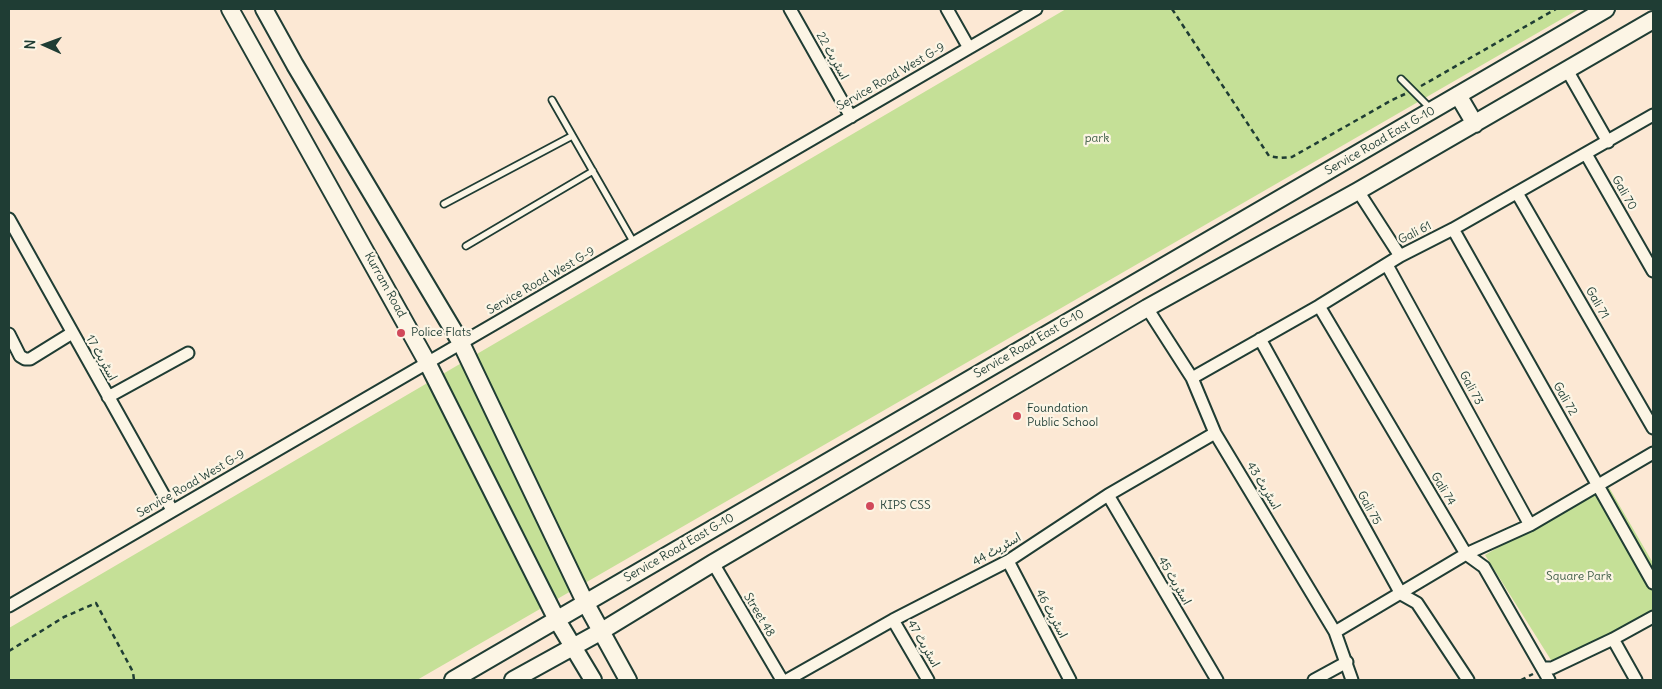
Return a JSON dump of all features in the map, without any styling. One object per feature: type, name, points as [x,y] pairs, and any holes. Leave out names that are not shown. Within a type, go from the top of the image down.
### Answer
[{"type":"main road","name":"Kurram Road","points":[[230,9],[427,362],[557,620],[593,680]]},
{"type":"main road","points":[[264,9],[295,65],[461,343],[600,632],[628,680]]},
{"type":"main road","name":"Service Road East G-10","points":[[453,680],[1606,9]]},
{"type":"main road","points":[[513,680],[600,632],[713,563],[1147,308],[1358,191],[1653,20]]},
{"type":"main road","points":[[1458,95],[1475,124]]},
{"type":"street","name":"اسٹریٹ 22","points":[[790,9],[850,116]]},
{"type":"street","points":[[947,9],[969,48]]},
{"type":"street","name":"Service Road West G-9","points":[[9,606],[1036,9]]},
{"type":"street","points":[[1566,70],[1608,142]]},
{"type":"street","name":"Gali 61","points":[[1192,378],[1319,306],[1400,256],[1453,229],[1653,115]]},
{"type":"street","name":"Gali 70","points":[[1586,154],[1653,272]]},
{"type":"street","points":[[1358,191],[1400,256]]},
{"type":"street","name":"Gali 71","points":[[1517,193],[1653,428]]},
{"type":"street","name":"اسٹریٹ 17","points":[[9,219],[172,510]]},
{"type":"street","name":"Gali 72","points":[[1453,229],[1653,583]]},
{"type":"street","name":"Gali 73","points":[[1387,265],[1530,525]]},
{"type":"street","name":"Gali 74","points":[[1319,306],[1466,554],[1484,567],[1549,680]]},
{"type":"street","name":"اسٹریٹ 43","points":[[1147,308],[1192,378],[1215,433],[1335,632],[1352,680]]},
{"type":"street","points":[[9,334],[20,356],[30,359],[72,333]]},
{"type":"street","name":"Gali 75","points":[[1260,339],[1402,594],[1417,603],[1468,680]]},
{"type":"street","points":[[108,397],[188,353]]},
{"type":"street","name":"اسٹریٹ 44","points":[[787,680],[894,620],[1008,561],[1108,495],[1215,433]]},
{"type":"street","points":[[1335,632],[1402,594],[1466,554],[1530,525],[1653,453]]},
{"type":"street","name":"اسٹریٹ 45","points":[[1108,495],[1217,680]]},
{"type":"street","name":"اسٹریٹ 46","points":[[1008,561],[1070,680]]},
{"type":"street","name":"Street 48","points":[[713,563],[782,680]]},
{"type":"street","points":[[1543,668],[1552,668],[1613,639],[1653,617]]},
{"type":"street","name":"اسٹریٹ 47","points":[[894,620],[928,680]]},
{"type":"street","points":[[1613,639],[1636,680]]},
{"type":"street","points":[[1314,680],[1347,662]]},
{"type":"lane","points":[[1401,79],[1432,110]]},
{"type":"lane","points":[[552,100],[634,243]]},
{"type":"lane","points":[[444,204],[572,136]]},
{"type":"lane","points":[[466,246],[593,171]]},
{"type":"path","points":[[1172,9],[1269,156],[1280,158],[1292,157],[1392,100],[1413,91],[1556,9]]},
{"type":"path","points":[[9,651],[64,617],[96,603],[133,672],[134,680]]},
{"type":"green space","name":"park","points":[[1066,9],[1579,9],[417,680],[9,680],[9,628]]},
{"type":"green space","name":"Square Park","points":[[1607,484],[1653,563],[1653,613],[1556,668],[1485,555]]},
{"type":"place","name":"Police Flats","points":[[401,333]]},
{"type":"place","name":"Foundation Public School","points":[[1017,416]]},
{"type":"place","name":"KIPS CSS","points":[[870,506]]}]
